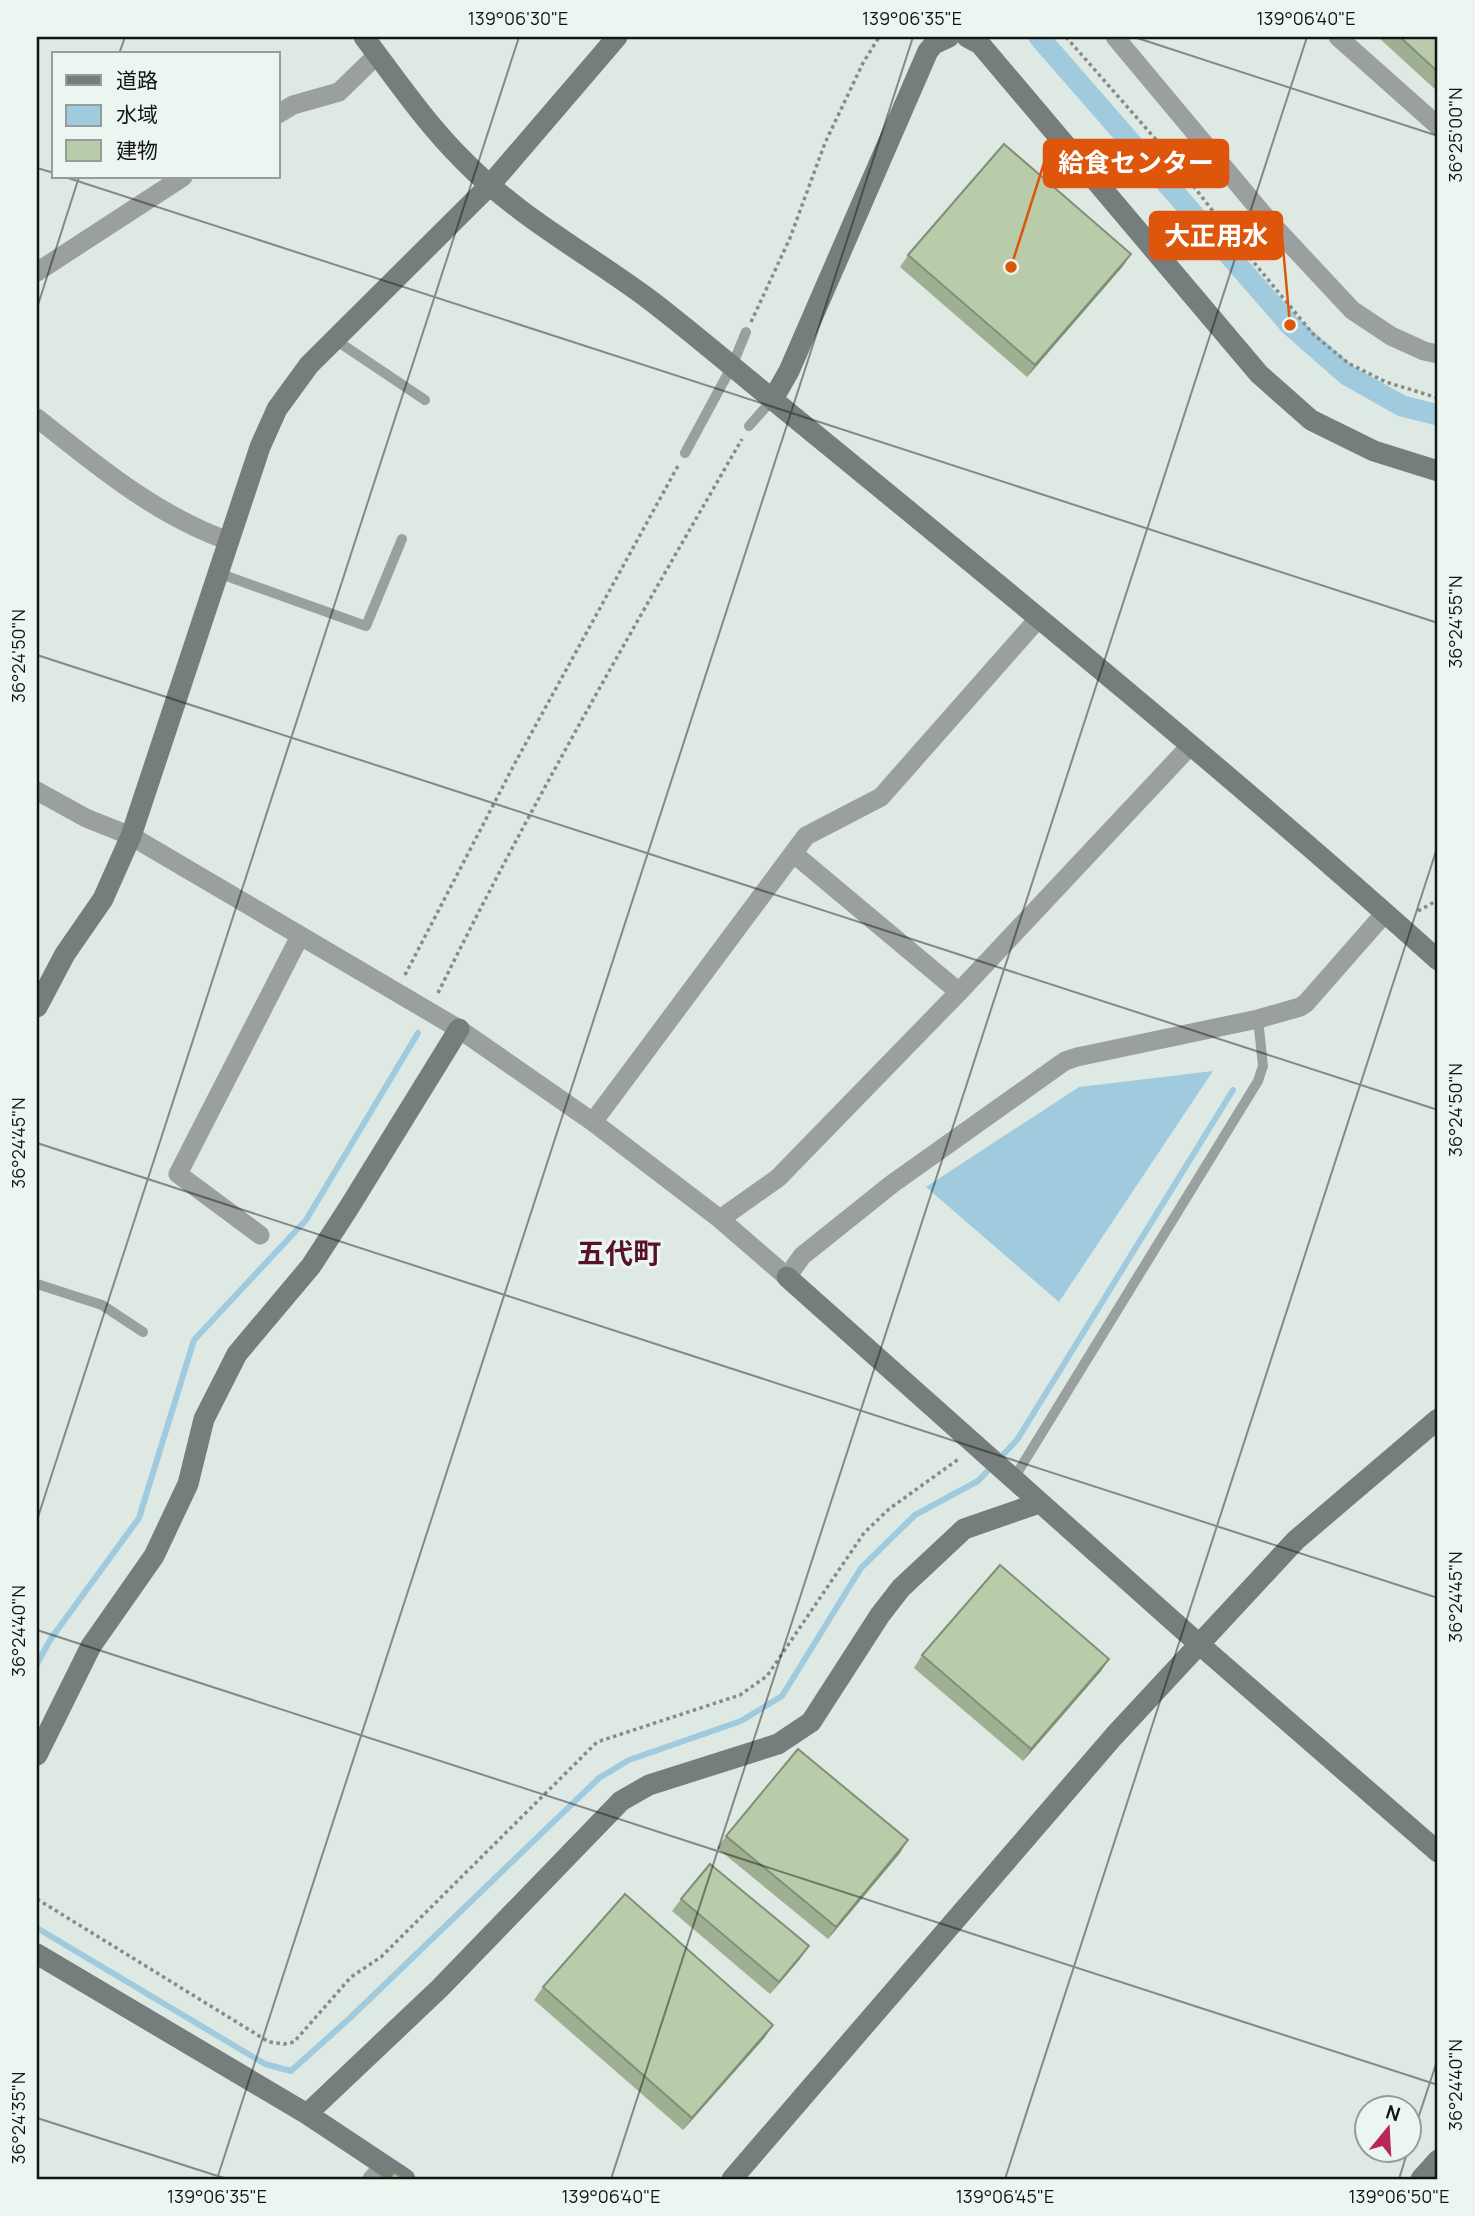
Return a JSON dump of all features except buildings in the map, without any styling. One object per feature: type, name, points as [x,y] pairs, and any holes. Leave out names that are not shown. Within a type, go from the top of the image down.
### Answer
[{"type":"street","points":[[363,37],[433,127],[490,185],[521,211],[650,300],[773,399],[1191,745],[1438,960]]},
{"type":"street","points":[[37,1007],[65,954],[103,899],[131,836],[260,447],[277,410],[309,365],[490,185],[617,37]]},
{"type":"street","points":[[773,399],[789,371],[928,51],[934,44],[949,37]]},
{"type":"street","points":[[967,37],[980,44],[1259,374],[1311,420],[1374,451],[1438,471]]},
{"type":"street","points":[[1115,37],[1268,220],[1352,310],[1391,336],[1438,355]]},
{"type":"street","points":[[1338,37],[1438,126]]},
{"type":"street","points":[[280,113],[293,105],[339,92],[377,55]]},
{"type":"street","points":[[37,272],[181,178]]},
{"type":"street","points":[[37,418],[80,453],[155,506],[229,541]]},
{"type":"street","points":[[593,1122],[806,836],[881,797],[1038,619]]},
{"type":"street","points":[[720,1219],[778,1178],[959,992],[1191,745]]},
{"type":"street","points":[[37,791],[86,818],[131,836],[429,1011],[593,1122],[720,1219],[1200,1645],[1438,1852]]},
{"type":"street","points":[[793,853],[959,992]]},
{"type":"street","points":[[787,1277],[802,1256],[892,1184],[1065,1061],[1258,1019],[1300,1007],[1385,913]]},
{"type":"street","points":[[260,1235],[178,1174],[300,936]]},
{"type":"street","points":[[37,1755],[91,1646],[154,1556],[188,1484],[204,1419],[237,1354],[311,1266],[459,1029]]},
{"type":"street","points":[[732,2179],[1114,1736],[1296,1540],[1438,1419]]},
{"type":"street","points":[[307,2114],[440,1988],[621,1801],[649,1785],[778,1744],[811,1722],[880,1615],[901,1588],[964,1530],[1039,1503]]},
{"type":"street","points":[[37,1954],[307,2114],[378,2173],[405,2179]]},
{"type":"street","points":[[1421,2179],[1438,2160]]},
{"type":"lane","points":[[685,453],[732,366],[746,332]]},
{"type":"lane","points":[[334,339],[425,400]]},
{"type":"lane","points":[[749,426],[773,399]]},
{"type":"lane","points":[[218,573],[366,626],[402,539]]},
{"type":"lane","points":[[1013,1480],[1258,1081],[1263,1066],[1258,1019]]},
{"type":"lane","points":[[37,1284],[102,1305],[143,1332]]},
{"type":"path","points":[[746,332],[790,239],[825,143],[863,63],[879,37]]},
{"type":"path","points":[[1066,37],[1166,151],[1313,334],[1348,363],[1386,382],[1438,398]]},
{"type":"path","points":[[429,1011],[471,926],[619,652],[749,426]]},
{"type":"path","points":[[397,992],[515,763],[685,453]]},
{"type":"path","points":[[1418,911],[1438,900]]},
{"type":"path","points":[[37,1899],[269,2042],[294,2042],[351,1977],[381,1957],[597,1742],[740,1695],[767,1676],[864,1533],[889,1509],[976,1446]]},
{"type":"water","points":[[1213,1071],[1059,1302],[926,1187],[1079,1087]]},
{"type":"waterway","points":[[1039,37],[1290,325],[1347,375],[1402,406],[1438,415]]},
{"type":"waterway","points":[[37,1664],[50,1640],[139,1518],[194,1340],[306,1220],[418,1033]]},
{"type":"waterway","points":[[37,1928],[265,2064],[291,2071],[351,2017],[599,1778],[629,1760],[741,1721],[782,1696],[861,1568],[915,1515],[978,1481],[1017,1440],[1233,1090]]},
{"type":"place","name":"給食センター","points":[[1011,267]]},
{"type":"place","name":"大正用水","points":[[1290,325]]},
{"type":"district","name":"五代町","points":[[619,1252]]}]
